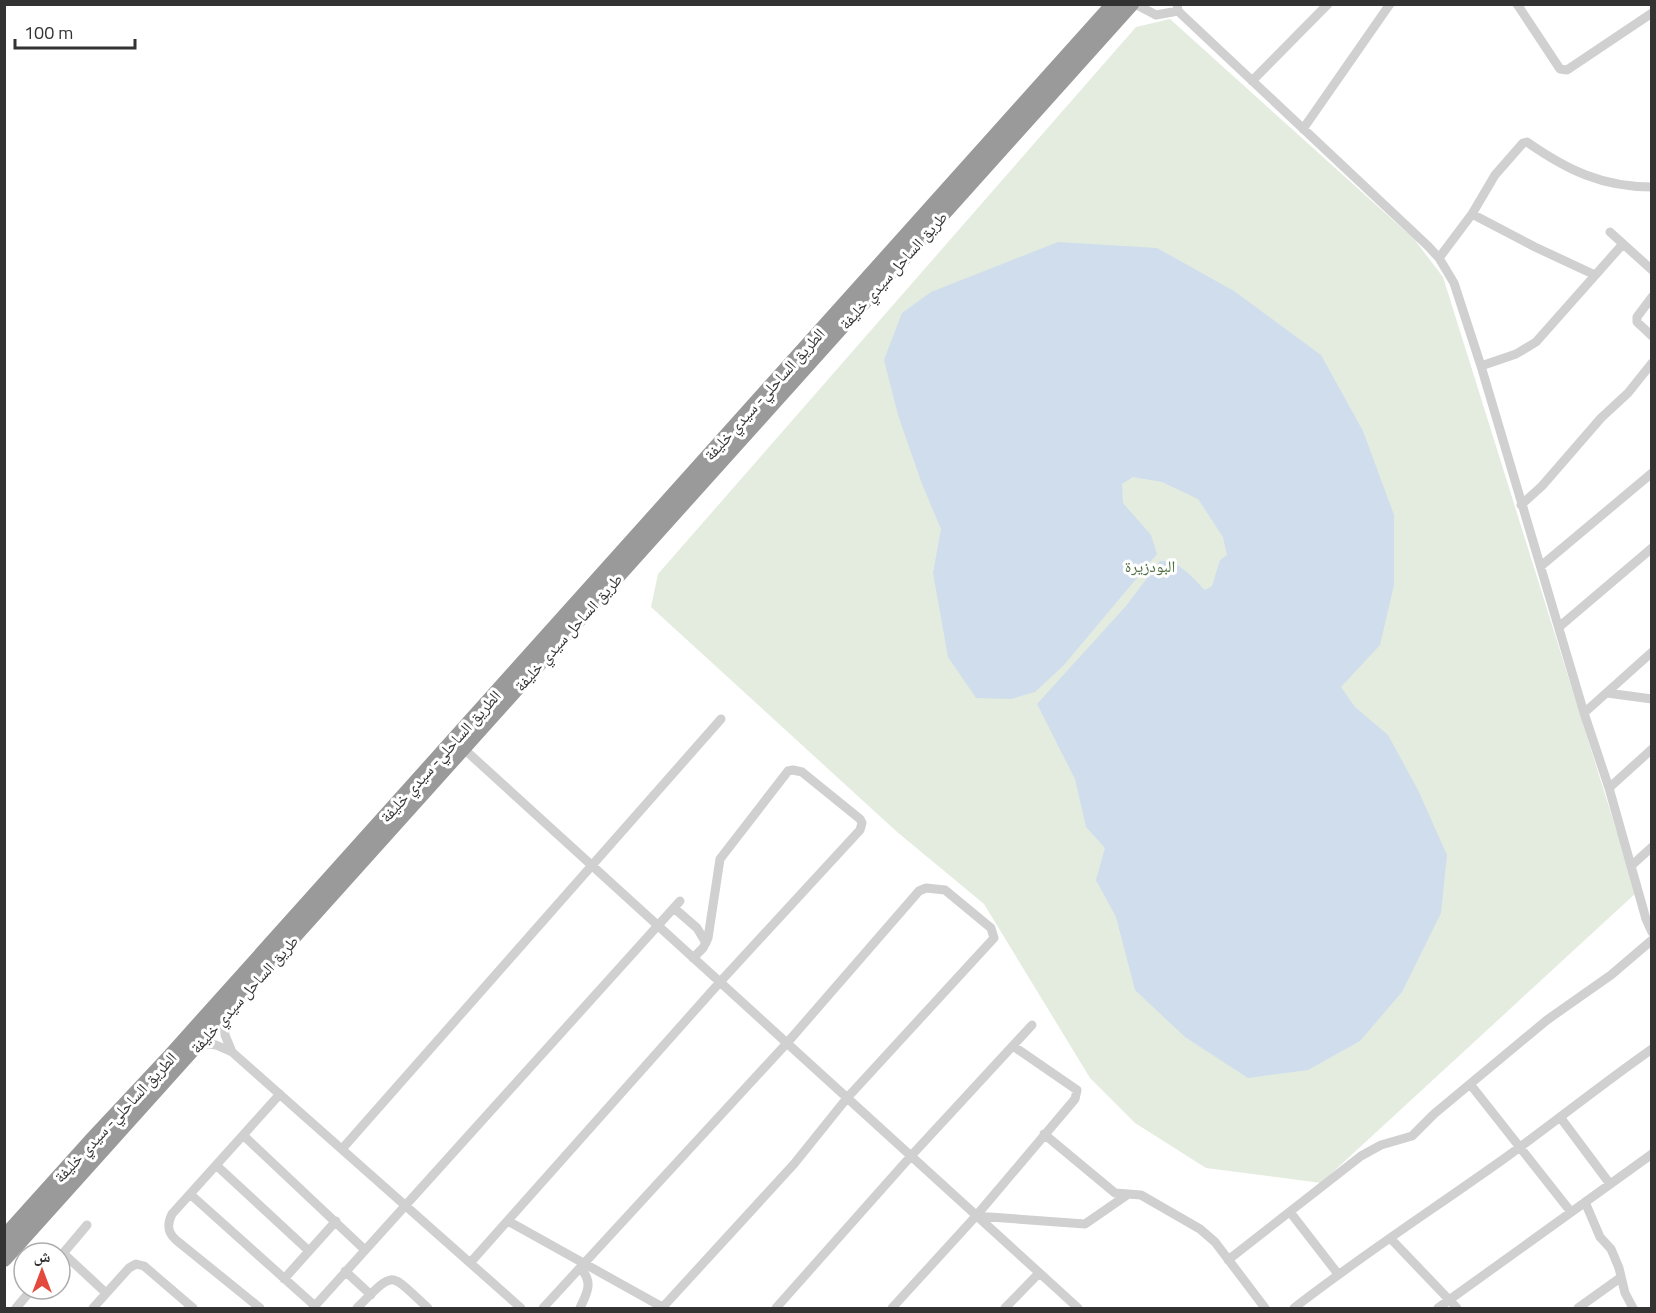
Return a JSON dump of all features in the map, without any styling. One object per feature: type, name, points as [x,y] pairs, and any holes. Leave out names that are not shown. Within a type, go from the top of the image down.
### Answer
[{"type":"highway","name":"الطريق الساحلي- سيدي خليفة","points":[[4,1238],[523,673],[1114,4]]},
{"type":"highway","name":"طريق الساحل سيدي خليفة","points":[[4,1259],[464,748],[523,673],[1133,4]]},
{"type":"street","points":[[1133,4],[1156,15],[1178,8],[1439,258],[1454,283],[1609,788],[1646,920],[1652,932]]},
{"type":"street","points":[[1252,81],[1328,4]]},
{"type":"street","points":[[1303,129],[1390,4]]},
{"type":"street","points":[[1517,4],[1560,69],[1563,70],[1567,70],[1652,13]]},
{"type":"street","points":[[1439,258],[1472,214],[1495,175],[1523,142],[1527,142],[1574,172],[1592,179],[1621,185],[1652,187]]},
{"type":"street","points":[[1472,214],[1595,275]]},
{"type":"street","points":[[1610,232],[1652,270]]},
{"type":"street","points":[[1481,366],[1516,354],[1536,342],[1622,245]]},
{"type":"street","points":[[1652,297],[1636,317],[1637,322],[1652,336]]},
{"type":"street","points":[[1521,505],[1555,471],[1601,418],[1628,393],[1652,363]]},
{"type":"street","points":[[1541,566],[1652,473]]},
{"type":"street","points":[[1559,627],[1652,548]]},
{"type":"street","points":[[1584,712],[1652,652]]},
{"type":"street","points":[[1606,693],[1652,699]]},
{"type":"street","points":[[342,1149],[721,719]]},
{"type":"street","points":[[464,748],[1078,1308]]},
{"type":"street","points":[[1609,788],[1652,749]]},
{"type":"street","points":[[470,1263],[720,982],[860,830],[862,824],[860,819],[802,772],[789,771],[720,860],[706,943],[693,958]]},
{"type":"street","points":[[1631,866],[1652,847]]},
{"type":"street","points":[[508,1221],[583,1266],[663,1308],[794,1164],[847,1098],[994,938],[991,928],[945,890],[926,888],[919,891],[787,1043],[583,1266],[543,1308]]},
{"type":"street","points":[[190,1194],[314,1307],[677,904],[706,943]]},
{"type":"street","points":[[1228,1260],[1361,1155],[1381,1145],[1412,1137],[1434,1114],[1547,1020],[1618,969],[1652,940]]},
{"type":"street","points":[[224,1016],[225,1035],[232,1052]]},
{"type":"street","points":[[776,1308],[911,1156],[1032,1025]]},
{"type":"street","points":[[200,1043],[216,1045],[232,1052],[521,1308]]},
{"type":"street","points":[[892,1308],[976,1216],[1075,1099],[1077,1090],[1013,1046]]},
{"type":"street","points":[[1294,1308],[1338,1274],[1521,1146],[1652,1049]]},
{"type":"street","points":[[1470,1084],[1572,1212]]},
{"type":"street","points":[[260,1308],[170,1235],[168,1228],[172,1214],[280,1094]]},
{"type":"street","points":[[1560,1117],[1610,1184]]},
{"type":"street","points":[[1044,1134],[1115,1193],[1141,1195],[1200,1229],[1215,1242],[1265,1308]]},
{"type":"street","points":[[243,1135],[365,1250]]},
{"type":"street","points":[[1438,1308],[1652,1154]]},
{"type":"street","points":[[216,1165],[309,1251]]},
{"type":"street","points":[[976,1216],[1085,1224],[1127,1195]]},
{"type":"street","points":[[1585,1202],[1600,1237],[1611,1249],[1633,1308]]},
{"type":"street","points":[[1290,1212],[1338,1274]]},
{"type":"street","points":[[284,1280],[336,1221]]},
{"type":"street","points":[[72,1243],[87,1225]]},
{"type":"street","points":[[1391,1239],[1457,1308]]},
{"type":"street","points":[[72,1264],[106,1293]]},
{"type":"street","points":[[93,1308],[129,1268],[136,1264],[141,1265],[193,1308]]},
{"type":"street","points":[[580,1308],[590,1285],[583,1266]]},
{"type":"street","points":[[345,1272],[364,1302],[373,1308]]},
{"type":"street","points":[[1005,1308],[1039,1274]]},
{"type":"street","points":[[1578,1308],[1620,1278]]},
{"type":"street","points":[[364,1302],[386,1280],[394,1279],[428,1308]]},
{"type":"street","points":[[504,1308],[511,1300]]},
{"type":"green space","name":"البودزيرة","points":[[1170,19],[1414,239],[1443,277],[1636,893],[1321,1183],[1206,1168],[1135,1123],[1090,1078],[984,904],[896,831],[651,607],[658,574],[1136,27]]},
{"type":"water","points":[[1058,242],[1157,248],[1234,291],[1321,355],[1363,431],[1394,515],[1394,585],[1380,645],[1341,687],[1355,707],[1388,735],[1418,790],[1447,855],[1441,913],[1402,992],[1360,1041],[1308,1070],[1248,1078],[1185,1037],[1135,990],[1116,917],[1096,880],[1105,848],[1086,827],[1075,779],[1037,704],[1126,606],[1160,561],[1179,566],[1205,590],[1212,586],[1220,560],[1227,555],[1223,537],[1198,499],[1162,482],[1133,477],[1122,484],[1123,503],[1151,535],[1157,554],[1064,665],[1035,692],[1011,699],[976,698],[948,657],[933,573],[941,529],[922,484],[898,415],[884,360],[902,313],[931,292]]}]
